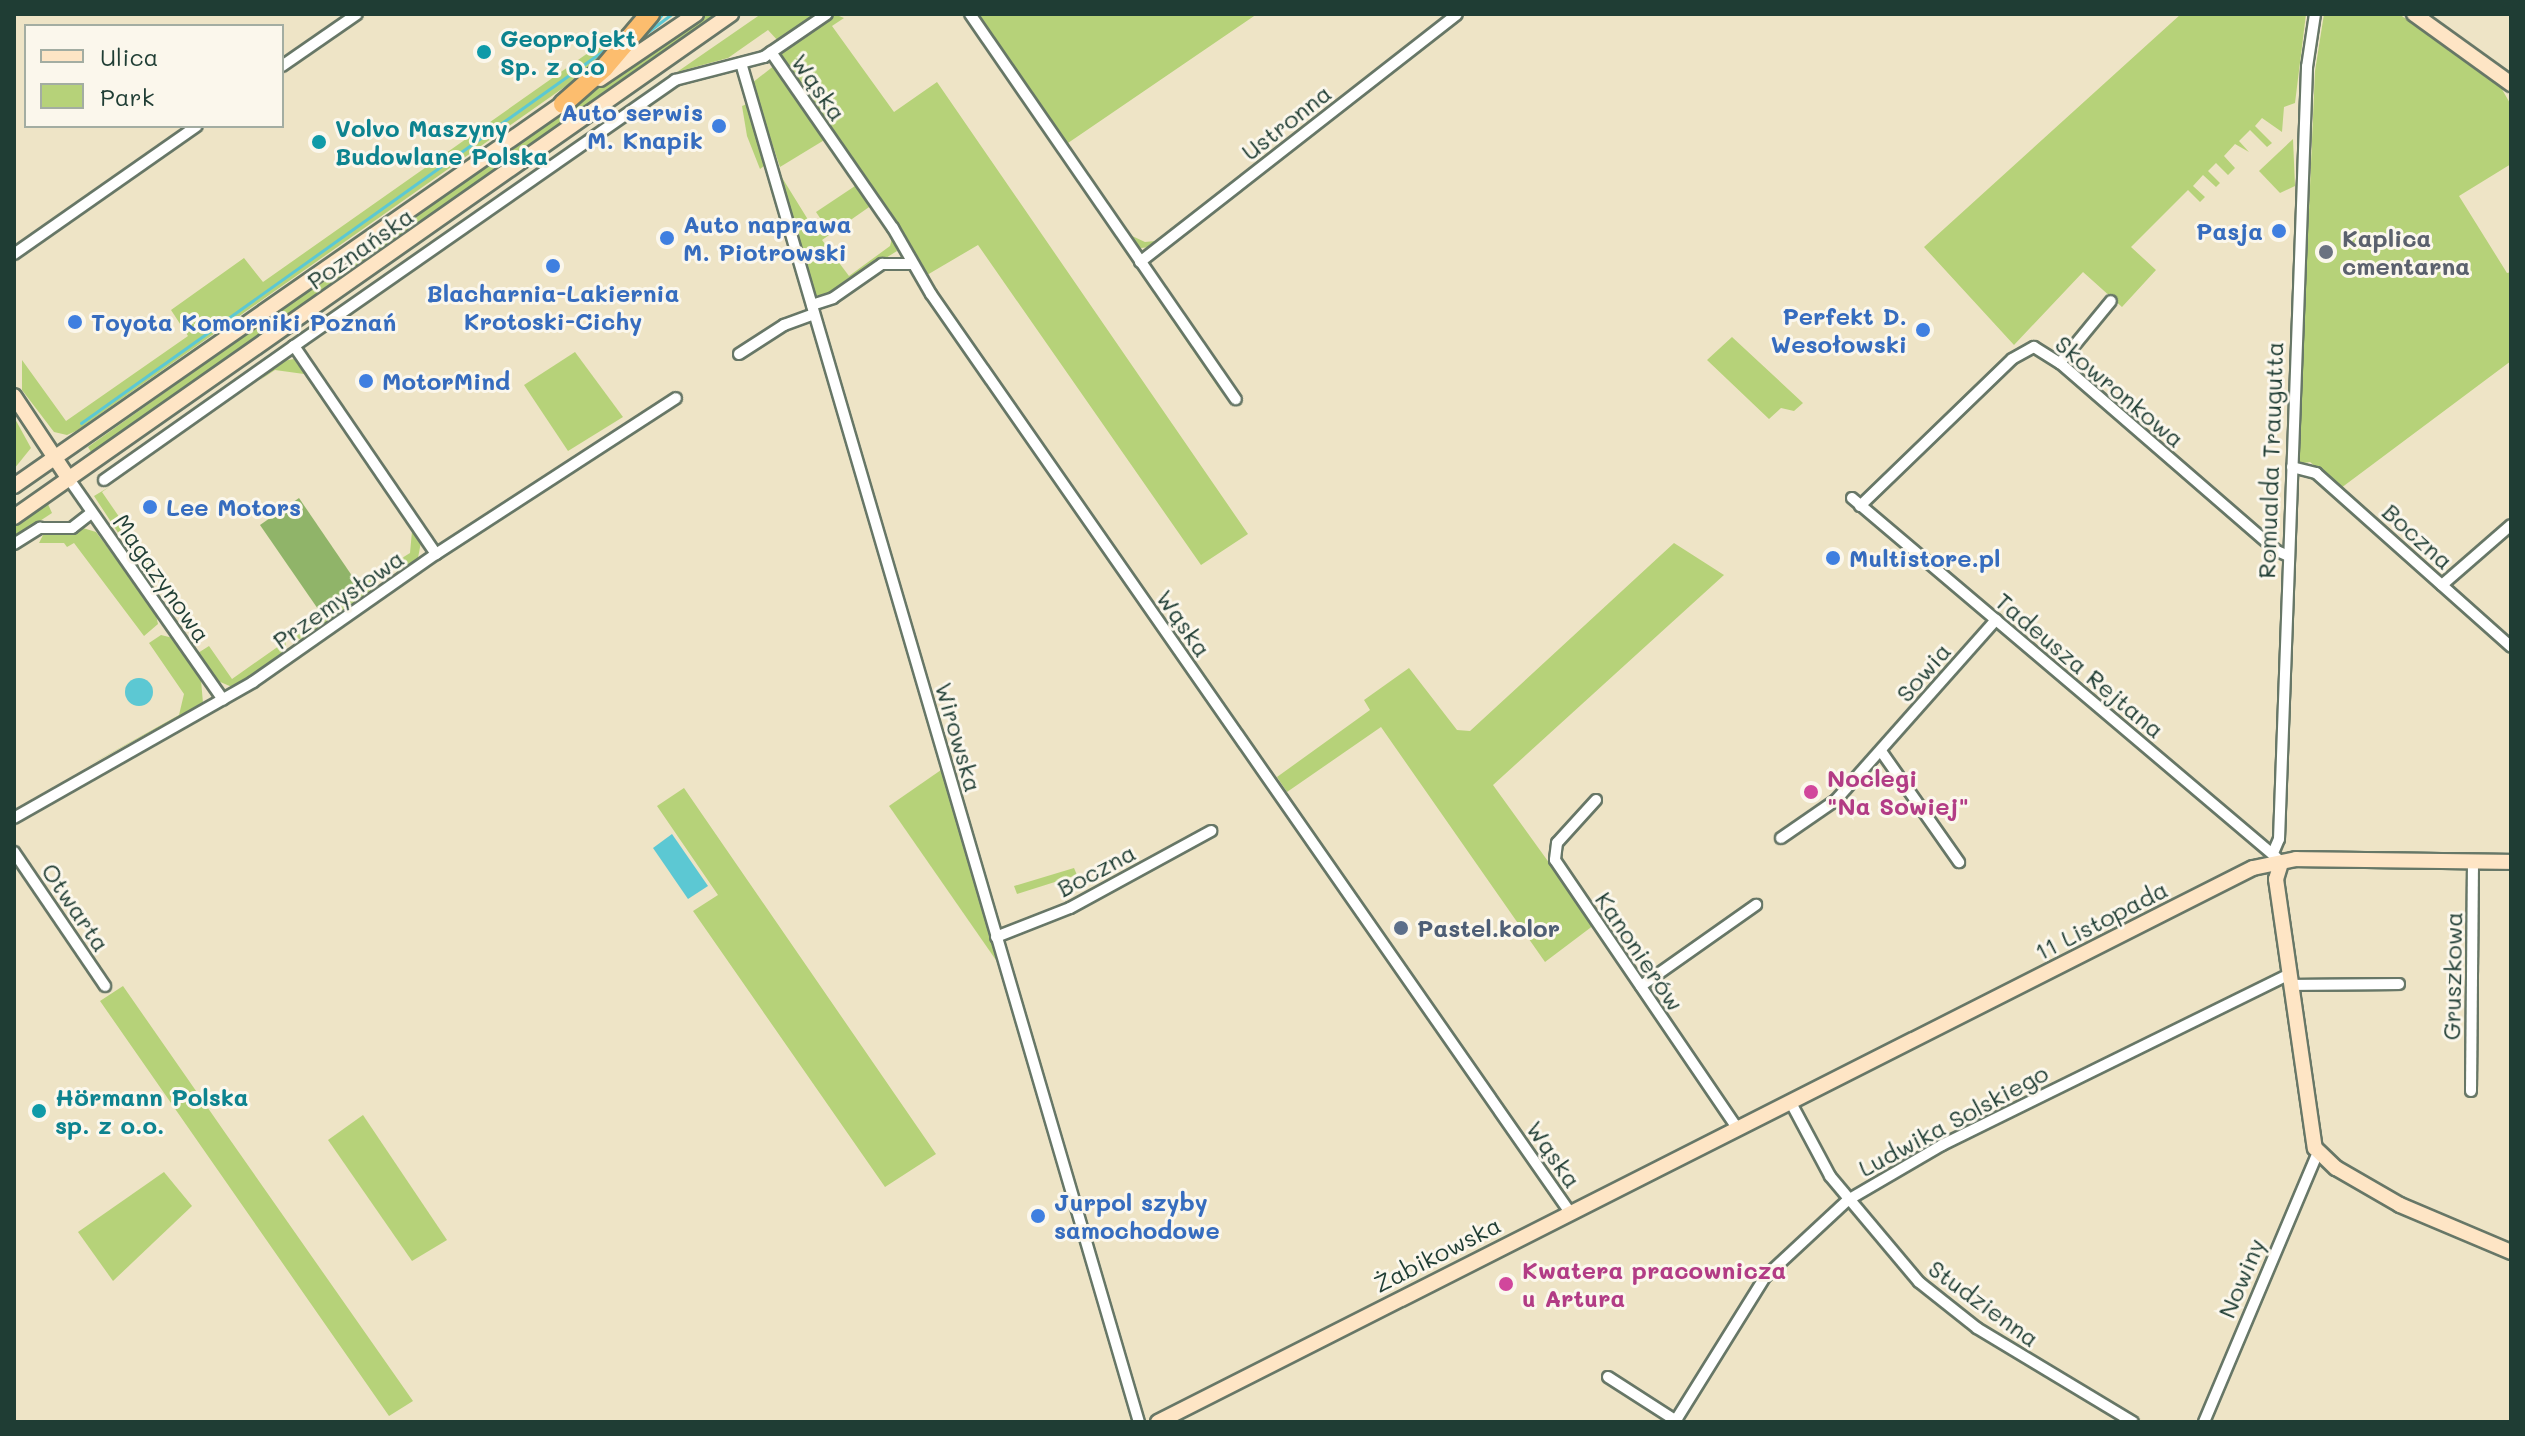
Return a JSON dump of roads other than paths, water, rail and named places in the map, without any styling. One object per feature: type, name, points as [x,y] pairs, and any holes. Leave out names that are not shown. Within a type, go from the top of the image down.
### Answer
[{"type":"highway","points":[[563,104],[604,68],[650,14]]},
{"type":"street","points":[[284,65],[357,14]]},
{"type":"street","name":"Poznańska","points":[[14,486],[696,14]]},
{"type":"street","name":"Poznańska","points":[[14,517],[731,14]]},
{"type":"street","points":[[104,480],[675,80],[693,71],[741,63],[771,52],[827,14]]},
{"type":"street","points":[[970,14],[1236,399]]},
{"type":"street","name":"Ustronna","points":[[1140,262],[1457,14]]},
{"type":"street","name":"Romualda Traugutta","points":[[2315,14],[2307,67],[2276,879],[2307,1119],[2318,1152]]},
{"type":"street","points":[[2414,14],[2511,84]]},
{"type":"street","name":"Wąska","points":[[771,52],[913,264],[1569,1211]]},
{"type":"street","name":"Wirowska","points":[[741,63],[1139,1422]]},
{"type":"street","points":[[14,254],[194,128]]},
{"type":"street","points":[[739,354],[833,298],[882,264],[913,264]]},
{"type":"street","points":[[2060,363],[2111,301]]},
{"type":"street","points":[[294,346],[436,554]]},
{"type":"street","name":"Skowronkowa","points":[[1856,502],[2023,350],[2041,349],[2277,551],[2289,556]]},
{"type":"street","points":[[14,396],[58,456],[69,479]]},
{"type":"street","name":"Przemysłowa","points":[[14,818],[223,700],[436,554],[676,398]]},
{"type":"street","name":"Boczna","points":[[2292,467],[2313,470],[2511,647]]},
{"type":"street","name":"Magazynowa","points":[[69,479],[223,700]]},
{"type":"street","name":"Tadeusza Rejtana","points":[[1856,502],[2277,858]]},
{"type":"street","points":[[14,544],[40,528],[72,528],[91,513]]},
{"type":"street","points":[[2442,585],[2511,525]]},
{"type":"street","name":"Sowia","points":[[1781,838],[1827,808],[1996,620]]},
{"type":"street","points":[[1881,751],[1959,862]]},
{"type":"street","name":"Kanonierów","points":[[1596,800],[1553,855],[1737,1128]]},
{"type":"street","name":"Boczna","points":[[996,937],[1090,898],[1211,831]]},
{"type":"street","name":"Otwarta","points":[[14,852],[105,986]]},
{"type":"street","name":"11 Listopada","points":[[1737,1128],[2277,858],[2511,862]]},
{"type":"street","name":"Gruszkowa","points":[[2471,1091],[2473,862]]},
{"type":"street","points":[[1641,986],[1756,905]]},
{"type":"street","points":[[2289,979],[2399,984]]},
{"type":"street","name":"Ludwika Solskiego","points":[[1677,1421],[1765,1277],[1848,1200],[1934,1148],[2289,979]]},
{"type":"street","name":"Studzienna","points":[[1790,1101],[1848,1200],[1911,1275],[1954,1312],[2133,1422]]},
{"type":"street","name":"Żabikowska","points":[[1158,1422],[1737,1128]]},
{"type":"street","points":[[2318,1152],[2408,1209],[2511,1252]]},
{"type":"street","name":"Nowiny","points":[[2204,1422],[2318,1152]]},
{"type":"street","points":[[1608,1377],[1677,1421]]},
{"type":"water","points":[[139,678],[149,682],[153,692],[149,702],[139,706],[129,702],[125,692],[129,682]]},
{"type":"water","points":[[672,834],[708,886],[688,899],[653,848]]},
{"type":"waterway","points":[[656,22],[662,14]]},
{"type":"waterway","points":[[645,34],[672,14]]},
{"type":"waterway","points":[[81,423],[614,43]]},
{"type":"place","name":"Geoprojekt Sp. z o.o","points":[[484,52]]},
{"type":"place","name":"Auto serwis M. Knapik","points":[[719,126]]},
{"type":"place","name":"Volvo Maszyny Budowlane Polska","points":[[319,142]]},
{"type":"place","name":"Pasja","points":[[2279,231]]},
{"type":"place","name":"Auto naprawa M. Piotrowski","points":[[667,238]]},
{"type":"place","name":"Kaplica cmentarna","points":[[2326,252]]},
{"type":"place","name":"Blacharnia-Lakiernia Krotoski-Cichy","points":[[553,266]]},
{"type":"place","name":"Toyota Komorniki Poznań","points":[[75,322]]},
{"type":"place","name":"Perfekt D. Wesołowski","points":[[1923,330]]},
{"type":"place","name":"MotorMind","points":[[366,381]]},
{"type":"place","name":"Lee Motors","points":[[150,507]]},
{"type":"place","name":"Multistore.pl","points":[[1833,558]]},
{"type":"place","name":"Noclegi \"Na Sowiej\"","points":[[1811,792]]},
{"type":"place","name":"Pastel.kolor","points":[[1401,928]]},
{"type":"place","name":"Hörmann Polska sp. z o.o.","points":[[39,1111]]},
{"type":"place","name":"Jurpol szyby samochodowe","points":[[1038,1216]]},
{"type":"place","name":"Kwatera pracownicza u Artura","points":[[1506,1284]]}]
